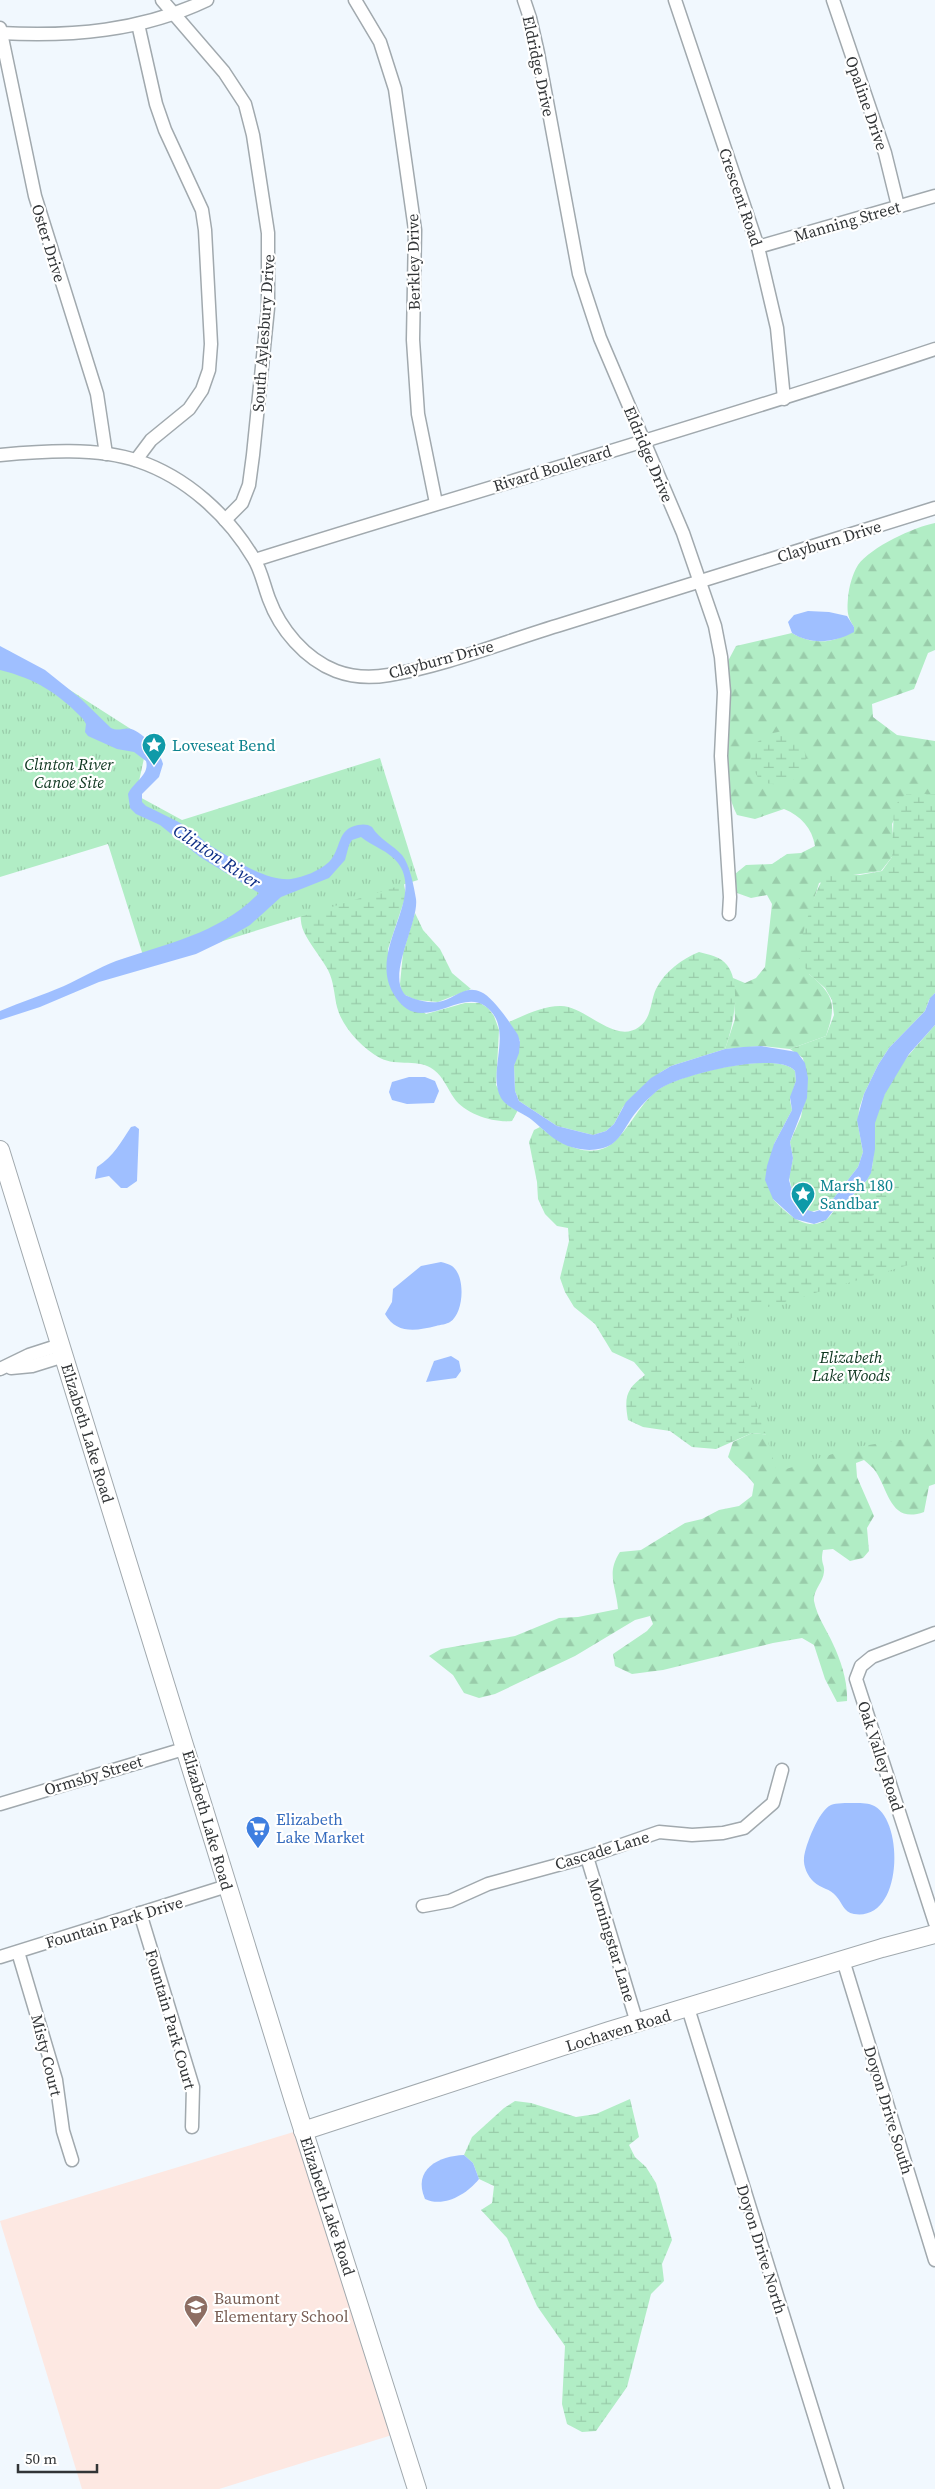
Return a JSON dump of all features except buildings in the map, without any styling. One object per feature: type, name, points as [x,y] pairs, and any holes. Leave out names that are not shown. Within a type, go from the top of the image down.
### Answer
[{"type":"street","name":"South Aylesbury Drive","points":[[162,0],[224,72],[245,104],[253,135],[268,234],[268,308],[249,485],[242,503],[225,520]]},
{"type":"street","points":[[1,32],[64,35],[111,30],[174,14],[207,0]]},
{"type":"street","name":"Berkley Drive","points":[[355,0],[380,42],[395,89],[415,230],[413,340],[417,406],[422,446],[436,503]]},
{"type":"street","name":"Eldridge Drive","points":[[524,0],[538,53],[579,274],[600,338],[661,481],[700,580],[715,626],[721,657],[724,692],[721,756],[730,896],[729,914]]},
{"type":"street","name":"Crescent Road","points":[[675,0],[758,247],[777,328],[784,399]]},
{"type":"street","name":"Opaline Drive","points":[[833,0],[884,153],[898,206]]},
{"type":"street","points":[[136,460],[151,440],[189,409],[202,390],[209,370],[211,344],[205,230],[202,210],[156,104],[138,24]]},
{"type":"street","name":"Oster Drive","points":[[1,32],[35,196],[97,394],[106,454]]},
{"type":"street","name":"Manning Street","points":[[758,247],[935,196]]},
{"type":"street","name":"Rivard Boulevard","points":[[255,560],[436,503],[784,399],[935,349]]},
{"type":"street","name":"Clayburn Drive","points":[[0,455],[40,452],[106,454],[136,460],[167,473],[192,489],[225,520],[255,560],[270,603],[283,627],[298,645],[315,660],[336,671],[359,676],[387,676],[435,663],[935,508]]},
{"type":"street","name":"Elizabeth Lake Road","points":[[0,1150],[227,1886],[417,2489]]},
{"type":"street","points":[[2,1369],[29,1355],[62,1350]]},
{"type":"street","name":"Oak Valley Road","points":[[935,1633],[872,1657],[861,1666],[856,1679],[935,1923]]},
{"type":"street","name":"Ormsby Street","points":[[0,1804],[186,1748]]},
{"type":"street","name":"Cascade Lane","points":[[424,1906],[450,1901],[488,1884],[587,1856],[659,1832],[692,1835],[723,1833],[744,1828],[772,1804],[782,1770]]},
{"type":"street","name":"Morningstar Lane","points":[[587,1856],[637,2024]]},
{"type":"street","name":"Fountain Park Drive","points":[[0,1957],[227,1886]]},
{"type":"street","name":"Fountain Park Court","points":[[140,1914],[193,2087],[192,2127]]},
{"type":"street","name":"Lochaven Road","points":[[304,2131],[688,2008],[935,1934]]},
{"type":"street","name":"Misty Court","points":[[18,1952],[56,2080],[63,2131],[72,2160]]},
{"type":"street","name":"Doyon Drive South","points":[[843,1960],[935,2260]]},
{"type":"street","name":"Doyon Drive North","points":[[688,2008],[837,2489]]},
{"type":"shaded area","name":"Baumont Elementary School","points":[[297,2131],[392,2435],[219,2489],[82,2489],[0,2221]]},
{"type":"green space","points":[[935,523],[935,650],[928,653],[914,689],[872,704],[873,717],[897,735],[935,741],[935,794],[906,794],[892,824],[894,847],[892,857],[881,871],[846,876],[819,883],[809,917],[809,974],[824,988],[831,1001],[832,1016],[826,1036],[790,1049],[761,1046],[725,1049],[735,1019],[733,978],[745,983],[756,978],[765,967],[772,904],[767,895],[751,898],[737,893],[735,874],[746,865],[772,864],[787,854],[801,853],[815,846],[805,823],[796,815],[784,809],[755,819],[737,815],[730,798],[726,780],[725,740],[728,661],[736,646],[792,633],[808,640],[824,641],[833,640],[848,633],[854,627],[848,610],[849,590],[858,565],[873,551],[894,539]]},
{"type":"green space","name":"Clinton River Canoe Site","points":[[0,648],[9,651],[148,740],[136,795],[182,820],[380,758],[418,880],[146,965],[108,844],[0,877]]},
{"type":"green space","points":[[783,731],[795,738],[802,746],[806,756],[806,770],[795,779],[785,783],[774,784],[760,781],[750,764],[751,747],[768,734]]},
{"type":"green space","points":[[906,794],[935,794],[935,993],[929,1000],[925,1011],[889,1048],[878,1065],[864,1094],[859,1109],[858,1125],[863,1152],[858,1167],[826,1208],[810,1212],[804,1209],[793,1194],[789,1177],[793,1158],[790,1142],[801,1117],[807,1085],[803,1058],[790,1049],[826,1036],[834,1015],[832,1000],[825,988],[809,974],[798,956],[805,925],[813,901],[826,874],[860,875],[882,871],[892,857],[894,806]]},
{"type":"green space","points":[[402,874],[406,895],[388,949],[388,980],[426,1014],[465,1003],[480,1003],[488,1008],[494,1016],[499,1030],[496,1085],[506,1103],[518,1110],[512,1121],[488,1119],[465,1109],[454,1098],[434,1070],[422,1064],[387,1061],[380,1058],[366,1049],[343,1022],[337,1007],[330,975],[302,928],[300,898]]},
{"type":"green space","points":[[415,913],[423,930],[440,949],[452,973],[471,989],[438,1002],[416,1000],[401,991],[403,953]]},
{"type":"green space","points":[[699,952],[721,960],[732,973],[735,1006],[731,1030],[725,1049],[671,1066],[661,1072],[623,1107],[614,1124],[606,1131],[593,1135],[557,1126],[519,1101],[515,1091],[514,1066],[520,1041],[509,1022],[541,1009],[560,1006],[570,1007],[610,1028],[629,1031],[639,1027],[646,1019],[656,989],[669,971],[686,958]]},
{"type":"green space","points":[[935,1025],[935,1420],[789,1437],[752,1433],[716,1449],[692,1447],[670,1431],[643,1427],[628,1420],[626,1405],[628,1394],[630,1389],[645,1375],[634,1362],[612,1352],[595,1324],[574,1307],[565,1292],[560,1278],[569,1241],[568,1228],[557,1226],[545,1214],[538,1199],[537,1182],[529,1142],[534,1130],[540,1127],[566,1144],[586,1150],[596,1150],[606,1147],[615,1141],[652,1095],[670,1083],[728,1066],[770,1063],[785,1065],[795,1071],[796,1081],[790,1100],[792,1110],[774,1144],[773,1199],[798,1220],[813,1224],[821,1223],[831,1215],[838,1205],[854,1194],[869,1176],[874,1150],[873,1129],[885,1093],[901,1065]]},
{"type":"green space","name":"Elizabeth Lake Woods","points":[[935,1257],[935,1434],[851,1448],[777,1472],[731,1318]]},
{"type":"green space","points":[[935,1420],[935,1484],[929,1486],[924,1512],[913,1515],[904,1514],[898,1510],[892,1504],[876,1472],[864,1460],[856,1463],[857,1477],[874,1516],[867,1528],[869,1551],[863,1558],[850,1561],[833,1549],[823,1550],[824,1572],[815,1593],[814,1601],[817,1612],[841,1664],[845,1679],[847,1701],[837,1702],[825,1679],[814,1645],[802,1638],[773,1643],[663,1670],[632,1674],[615,1666],[613,1654],[647,1631],[653,1624],[650,1616],[635,1620],[575,1656],[495,1694],[479,1698],[464,1693],[453,1675],[429,1656],[441,1649],[515,1636],[559,1618],[578,1617],[618,1609],[613,1573],[620,1552],[641,1550],[685,1523],[702,1519],[719,1510],[739,1506],[752,1496],[754,1484],[728,1457],[733,1442],[752,1433],[789,1437]]},
{"type":"green space","points":[[630,2099],[639,2137],[629,2145],[635,2157],[646,2167],[656,2183],[672,2240],[662,2264],[664,2281],[651,2294],[627,2387],[596,2431],[582,2432],[567,2424],[562,2404],[565,2346],[537,2306],[507,2238],[481,2210],[492,2203],[494,2186],[479,2179],[473,2163],[464,2155],[472,2137],[504,2108],[515,2101],[531,2103],[576,2117],[596,2114]]},
{"type":"water","points":[[808,611],[829,612],[847,616],[854,627],[854,632],[846,636],[823,641],[799,637],[792,633],[788,622],[794,615]]},
{"type":"water","name":"Clinton River","points":[[0,646],[45,670],[80,698],[111,728],[117,730],[131,729],[146,738],[159,754],[163,764],[159,777],[142,794],[142,802],[146,806],[187,827],[208,844],[229,857],[260,873],[281,879],[291,879],[306,875],[329,862],[343,835],[351,827],[367,825],[372,827],[378,835],[405,859],[414,888],[416,908],[400,972],[400,983],[404,993],[407,996],[425,1002],[438,1002],[464,991],[475,990],[491,999],[518,1035],[520,1042],[519,1053],[514,1066],[515,1091],[519,1101],[557,1126],[593,1135],[606,1131],[614,1124],[626,1102],[651,1078],[671,1066],[725,1049],[761,1046],[797,1052],[805,1063],[808,1078],[807,1098],[790,1142],[793,1158],[789,1180],[793,1194],[804,1209],[814,1212],[826,1208],[858,1167],[863,1152],[857,1120],[864,1094],[878,1065],[889,1048],[925,1011],[930,998],[935,993],[935,1025],[909,1054],[885,1094],[875,1123],[875,1149],[871,1173],[867,1180],[851,1197],[837,1206],[826,1220],[814,1224],[795,1219],[773,1199],[765,1180],[767,1166],[774,1144],[792,1110],[790,1097],[796,1081],[795,1071],[785,1065],[769,1063],[728,1067],[669,1084],[658,1090],[644,1102],[619,1137],[607,1147],[590,1150],[579,1149],[563,1144],[553,1138],[532,1120],[507,1105],[501,1098],[497,1087],[500,1038],[498,1026],[494,1015],[485,1006],[475,1002],[463,1003],[427,1013],[415,1012],[403,1006],[393,993],[387,976],[387,959],[402,908],[405,877],[394,859],[361,837],[352,840],[345,860],[329,878],[281,897],[250,925],[221,942],[196,954],[99,982],[40,1007],[0,1020],[0,1011],[64,986],[116,961],[173,943],[210,928],[244,907],[259,893],[200,857],[160,825],[136,814],[130,808],[128,794],[146,770],[146,761],[134,752],[117,749],[88,736],[85,732],[86,724],[83,719],[55,694],[25,678],[0,670]]},
{"type":"water","points":[[409,1077],[425,1077],[435,1081],[439,1091],[434,1103],[407,1104],[392,1100],[389,1092],[392,1082]]},
{"type":"water","points":[[135,1126],[139,1129],[137,1181],[127,1188],[121,1188],[109,1176],[95,1179],[97,1167],[113,1153],[131,1127]]},
{"type":"water","points":[[441,1262],[452,1266],[460,1278],[462,1294],[455,1317],[447,1323],[414,1330],[395,1325],[385,1314],[392,1302],[393,1289],[421,1266]]},
{"type":"water","points":[[451,1356],[459,1361],[461,1371],[456,1378],[426,1382],[434,1361]]},
{"type":"water","points":[[865,1803],[872,1805],[883,1813],[890,1828],[894,1846],[894,1867],[891,1886],[883,1902],[871,1912],[854,1914],[845,1909],[834,1894],[812,1880],[806,1871],[804,1861],[813,1829],[826,1808],[833,1804]]},
{"type":"water","points":[[464,2155],[473,2163],[479,2179],[474,2185],[462,2194],[447,2201],[440,2202],[425,2199],[422,2180],[430,2166],[446,2158]]},
{"type":"place","name":"Loveseat Bend","points":[[154,766]]},
{"type":"place","name":"Marsh 180 Sandbar","points":[[803,1215]]},
{"type":"place","name":"Elizabeth Lake Market","points":[[258,1849]]},
{"type":"place","name":"Baumont Elementary School","points":[[196,2328]]}]
